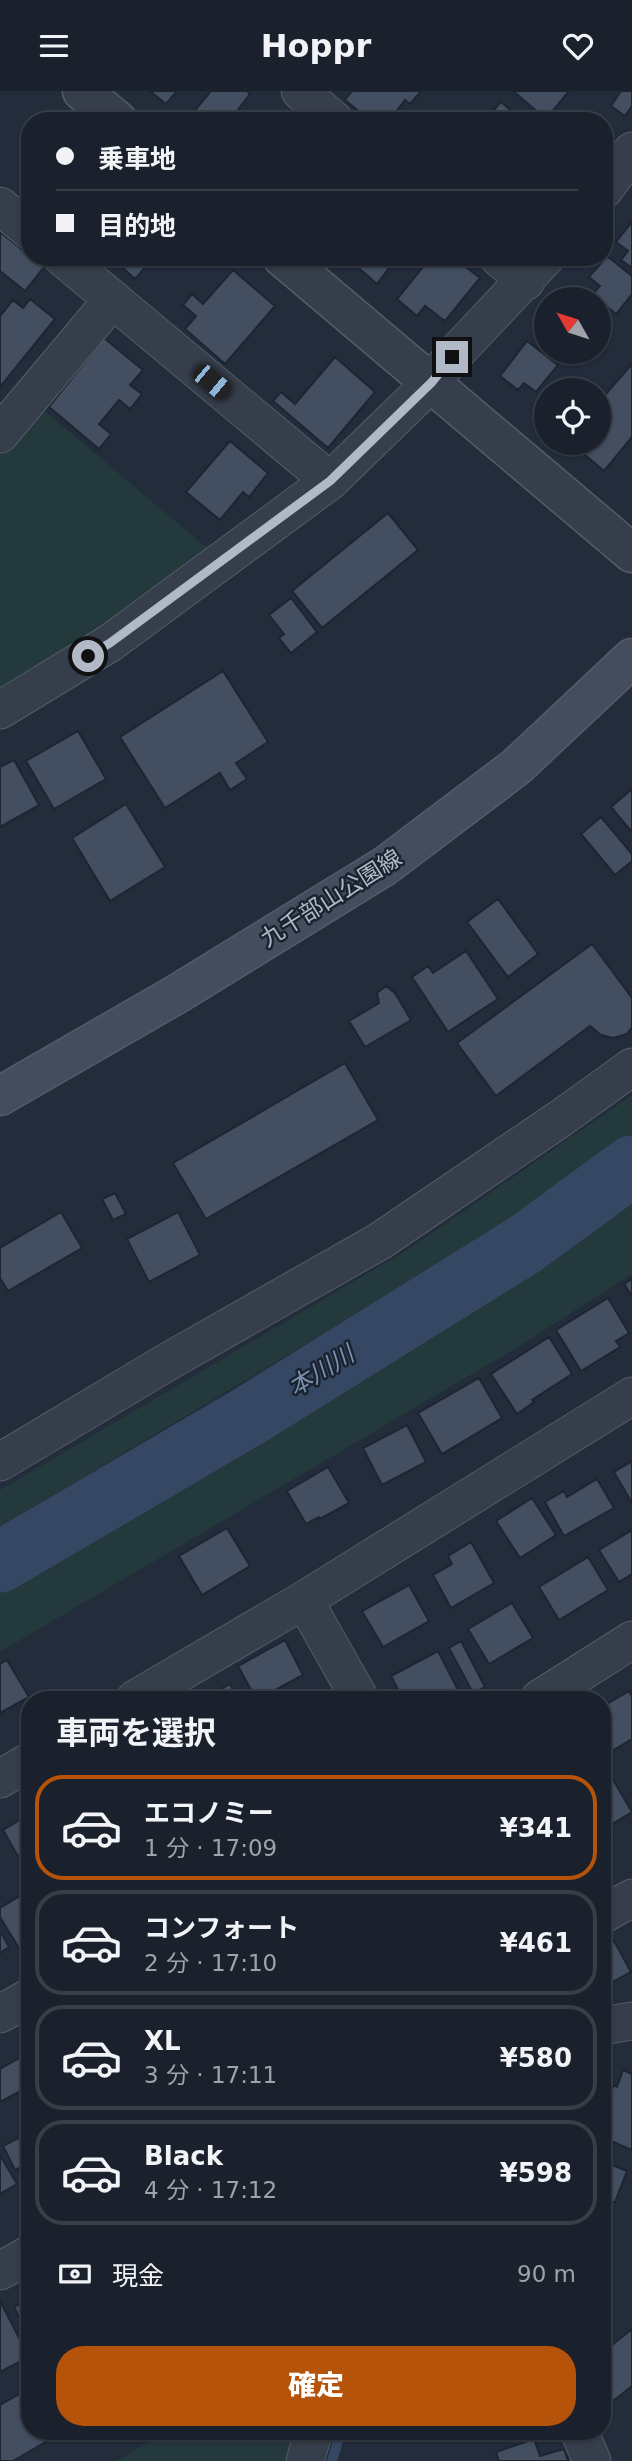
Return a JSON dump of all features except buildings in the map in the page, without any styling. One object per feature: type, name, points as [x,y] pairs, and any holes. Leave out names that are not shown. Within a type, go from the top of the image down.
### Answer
[{"type":"main road","name":"九千部山公園線","points":[[0,1096],[177,994],[385,866],[516,767],[632,658]]},
{"type":"street","points":[[82,91],[107,112]]},
{"type":"street","points":[[300,91],[324,112]]},
{"type":"street","points":[[613,177],[632,151]]},
{"type":"street","points":[[0,206],[21,224]]},
{"type":"street","points":[[73,266],[330,481]]},
{"type":"street","points":[[293,266],[632,553]]},
{"type":"street","points":[[0,709],[110,643],[330,481],[432,382],[452,357],[536,269]]},
{"type":"street","points":[[0,434],[113,299]]},
{"type":"street","points":[[0,1462],[169,1361],[380,1241],[632,1067]]},
{"type":"street","points":[[149,1691],[304,1600],[632,1397]]},
{"type":"street","points":[[304,1600],[355,1691]]},
{"type":"street","points":[[551,1691],[632,1640]]},
{"type":"street","points":[[0,1779],[21,1766]]},
{"type":"street","points":[[611,1910],[632,1898]]},
{"type":"street","points":[[0,2014],[21,2002]]},
{"type":"street","points":[[611,2024],[632,2021]]},
{"type":"street","points":[[0,2271],[21,2259]]},
{"type":"street","points":[[305,2461],[311,2440]]},
{"type":"street","points":[[583,2440],[592,2461]]},
{"type":"green space","points":[[40,407],[212,552],[121,617],[0,691],[0,455]]},
{"type":"green space","points":[[632,1095],[632,1139],[572,1185],[0,1527],[0,1490],[409,1249]]},
{"type":"green space","points":[[632,1197],[632,1274],[518,1347],[0,1652],[0,1579],[607,1216]]},
{"type":"green space","points":[[152,2440],[292,2440],[286,2461],[116,2461]]},
{"type":"waterway","name":"本川川","points":[[0,1562],[249,1416],[524,1245],[632,1166]]},
{"type":"waterway","points":[[332,2461],[338,2440]]},
{"type":"route","points":[[88,656],[110,643],[330,481],[432,382],[452,357]]}]
